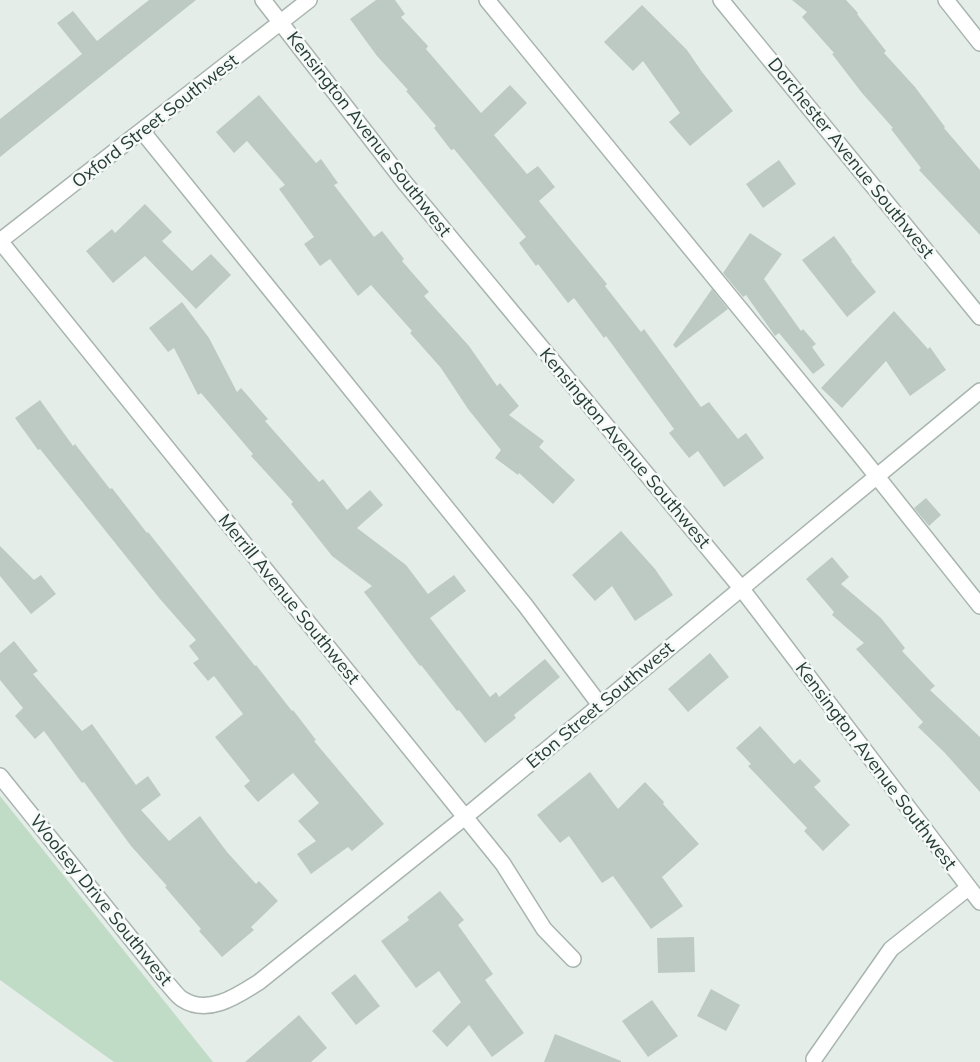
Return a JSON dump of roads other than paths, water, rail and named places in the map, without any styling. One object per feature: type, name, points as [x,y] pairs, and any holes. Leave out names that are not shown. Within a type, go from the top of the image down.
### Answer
[{"type":"street","name":"Kensington Avenue Southwest","points":[[263,0],[405,183],[741,588],[980,902]]},
{"type":"street","name":"Oxford Street Southwest","points":[[0,241],[308,0]]},
{"type":"street","points":[[487,0],[980,606]]},
{"type":"street","name":"Dorchester Avenue Southwest","points":[[722,0],[980,317]]},
{"type":"street","points":[[946,0],[980,43]]},
{"type":"street","points":[[142,131],[525,605],[600,704]]},
{"type":"street","name":"Merrill Avenue Southwest","points":[[0,241],[465,816],[503,864],[544,929],[573,959]]},
{"type":"street","name":"Eton Street Southwest","points":[[213,1006],[237,997],[259,982],[465,816],[980,391]]},
{"type":"street","name":"Woolsey Drive Southwest","points":[[0,776],[166,982],[182,999],[194,1004],[213,1006]]},
{"type":"street","points":[[814,1059],[891,949],[968,888]]}]
